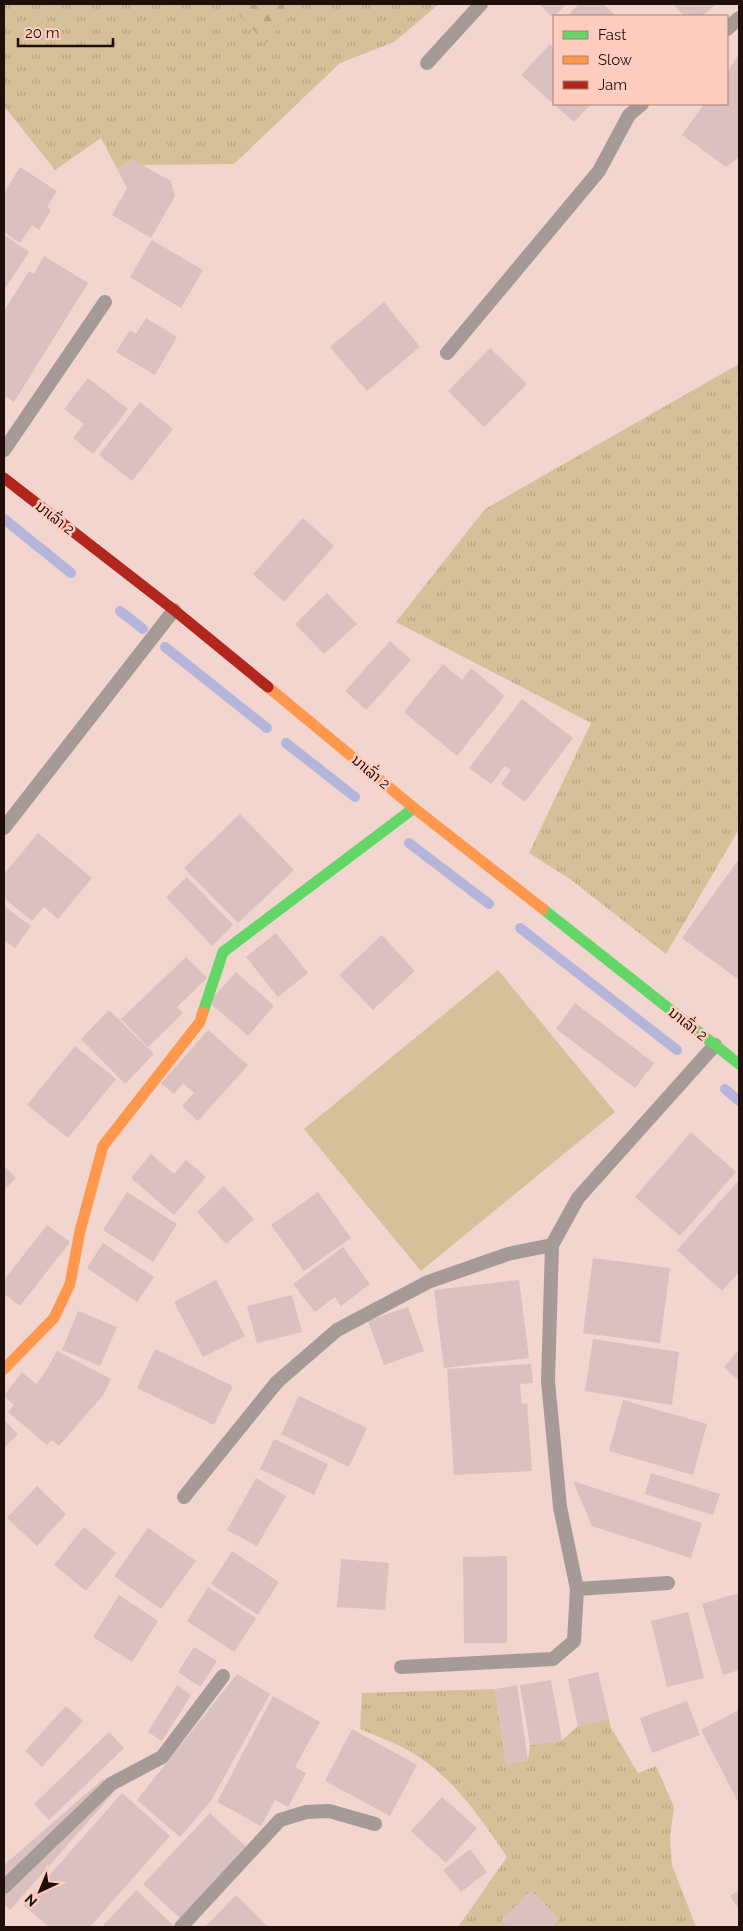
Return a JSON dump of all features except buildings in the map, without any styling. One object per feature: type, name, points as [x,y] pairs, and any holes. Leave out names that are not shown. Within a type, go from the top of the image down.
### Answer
[{"type":"street","name":"ນາເລົ່າ 2","points":[[4,478],[174,610],[414,808],[739,1064]]},
{"type":"street","points":[[4,1370],[54,1318],[70,1284],[80,1231],[103,1146],[200,1022],[223,952],[414,808]]},
{"type":"lane","points":[[426,63],[481,4]]},
{"type":"lane","points":[[728,28],[739,18]]},
{"type":"lane","points":[[447,353],[598,171],[629,115],[641,105]]},
{"type":"lane","points":[[4,450],[105,302]]},
{"type":"lane","points":[[4,828],[174,610]]},
{"type":"lane","points":[[401,1667],[552,1659],[574,1641],[577,1589],[560,1507],[548,1382],[552,1245],[578,1198],[715,1045]]},
{"type":"lane","points":[[184,1497],[277,1382],[337,1330],[428,1282],[508,1254],[552,1245]]},
{"type":"lane","points":[[577,1589],[668,1584]]},
{"type":"lane","points":[[4,1887],[111,1784],[162,1757],[223,1676]]},
{"type":"lane","points":[[182,1927],[280,1820],[306,1812],[329,1811],[375,1824]]},
{"type":"green space","points":[[4,4],[439,4],[394,42],[340,63],[234,164],[141,165],[133,160],[117,169],[101,138],[55,170],[4,106]]},
{"type":"green space","points":[[228,4],[299,4],[266,43]]},
{"type":"green space","points":[[739,364],[739,829],[666,954],[570,879],[529,853],[591,723],[396,622],[485,509]]},
{"type":"green space","points":[[498,970],[615,1112],[421,1271],[304,1129]]},
{"type":"green space","points":[[495,1689],[506,1764],[528,1760],[530,1745],[562,1740],[578,1726],[609,1719],[610,1726],[638,1773],[656,1766],[674,1807],[670,1837],[672,1865],[696,1927],[551,1927],[559,1919],[531,1891],[502,1920],[509,1927],[458,1927],[507,1857],[464,1798],[439,1772],[403,1748],[360,1729],[362,1693]]},
{"type":"waterway","points":[[4,519],[71,573]]},
{"type":"waterway","points":[[120,611],[143,629]]},
{"type":"waterway","points":[[165,647],[267,728]]},
{"type":"waterway","points":[[286,743],[355,797]]},
{"type":"waterway","points":[[409,843],[489,904]]},
{"type":"waterway","points":[[520,928],[677,1050]]},
{"type":"waterway","points":[[725,1089],[739,1101]]},
{"type":"traffic: fast","points":[[203,1012],[223,952],[414,808]]},
{"type":"traffic: fast","points":[[543,909],[739,1064]]},
{"type":"traffic: slow","points":[[268,687],[414,808],[543,909]]},
{"type":"traffic: slow","points":[[4,1369],[54,1318],[70,1284],[80,1231],[103,1146],[200,1022],[203,1012]]},
{"type":"traffic: jam","points":[[4,478],[174,610],[268,687]]}]
